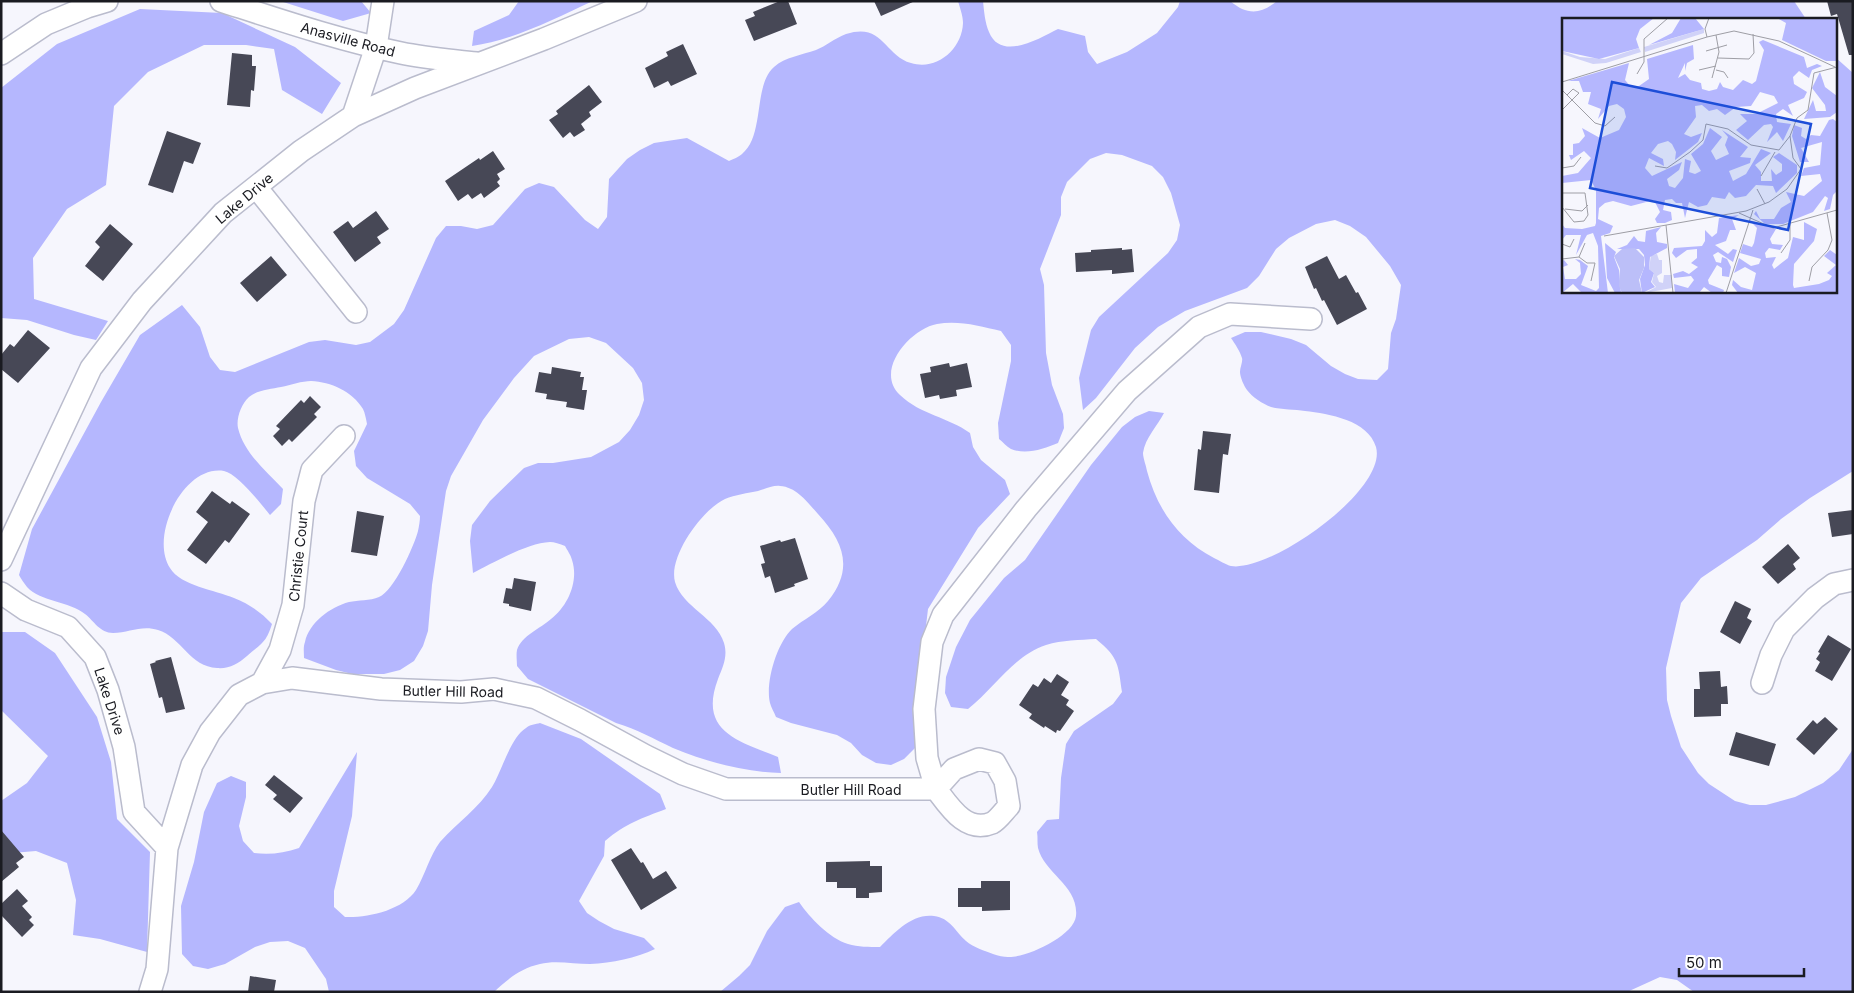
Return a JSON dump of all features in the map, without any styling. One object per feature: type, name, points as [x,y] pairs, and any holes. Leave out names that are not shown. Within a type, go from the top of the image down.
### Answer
[{"type":"street","points":[[1,54],[46,24],[107,1]]},
{"type":"street","name":"Anasville Road","points":[[221,1],[320,33],[403,54],[479,63]]},
{"type":"street","points":[[353,116],[376,47],[383,1]]},
{"type":"street","name":"Lake Drive","points":[[1,560],[92,368],[142,301],[223,213],[301,151],[353,116],[415,88],[636,1]]},
{"type":"street","points":[[256,187],[356,312]]},
{"type":"street","name":"Butler Hill Road","points":[[150,992],[156,969],[167,848],[192,765],[210,732],[239,695],[262,683],[292,678],[382,689],[461,692],[494,689],[536,698],[683,774],[726,788],[936,789],[927,758],[924,709],[932,642],[943,615],[1026,509],[1127,391],[1199,327],[1230,314],[1310,319]]},
{"type":"street","name":"Christie Court","points":[[262,683],[280,650],[293,605],[304,501],[312,470],[344,436]]},
{"type":"street","points":[[1762,683],[1771,655],[1784,629],[1815,598],[1828,588],[1834,584],[1853,580]]},
{"type":"street","name":"Lake Drive","points":[[1,593],[26,610],[68,627],[96,657],[108,690],[124,747],[134,812],[167,848]]},
{"type":"shaded area","points":[[280,1],[361,1],[371,13],[343,21]]},
{"type":"shaded area","points":[[519,1],[593,1],[549,22],[518,34],[472,46],[474,31],[509,15]]},
{"type":"shaded area","points":[[958,1],[983,1],[989,32],[995,41],[1011,47],[1031,42],[1058,29],[1085,36],[1088,52],[1097,64],[1127,52],[1157,33],[1178,7],[1180,1],[1230,1],[1242,9],[1254,12],[1265,9],[1277,1],[1794,1],[1805,18],[1562,18],[1562,292],[1836,292],[1836,58],[1853,73],[1853,471],[1810,498],[1781,519],[1757,540],[1701,578],[1681,603],[1666,668],[1667,700],[1681,747],[1698,773],[1709,784],[1735,801],[1750,805],[1766,805],[1795,797],[1823,783],[1839,770],[1853,749],[1853,992],[1694,992],[1677,980],[1660,977],[1627,992],[720,992],[750,965],[767,931],[785,907],[799,902],[814,921],[834,937],[848,944],[864,947],[880,947],[904,925],[918,918],[934,916],[944,919],[966,941],[986,952],[1006,957],[1016,956],[1037,950],[1048,944],[1067,931],[1073,924],[1076,916],[1072,896],[1041,857],[1038,848],[1037,832],[1047,820],[1059,819],[1061,778],[1066,744],[1074,731],[1113,704],[1122,692],[1116,662],[1109,651],[1096,639],[1052,643],[1034,650],[1024,657],[968,709],[951,707],[945,693],[946,677],[956,647],[970,620],[1004,578],[1025,560],[1091,465],[1122,427],[1135,417],[1149,411],[1164,413],[1144,447],[1143,457],[1151,485],[1163,510],[1180,533],[1201,551],[1231,566],[1249,565],[1297,543],[1345,505],[1364,485],[1375,465],[1376,447],[1372,438],[1365,430],[1346,420],[1325,414],[1271,407],[1252,395],[1241,379],[1242,358],[1231,338],[1245,332],[1261,332],[1291,339],[1306,345],[1331,366],[1358,379],[1377,380],[1388,369],[1391,333],[1396,319],[1401,285],[1390,266],[1366,237],[1350,226],[1335,220],[1316,224],[1289,238],[1276,249],[1259,276],[1247,288],[1185,311],[1158,327],[1135,348],[1096,398],[1083,410],[1079,378],[1091,330],[1099,317],[1168,253],[1177,240],[1180,225],[1171,193],[1163,177],[1152,166],[1122,155],[1106,153],[1090,159],[1067,182],[1061,197],[1061,215],[1040,269],[1044,285],[1046,353],[1052,385],[1063,414],[1064,428],[1058,443],[1041,449],[1017,451],[1008,447],[999,439],[998,423],[1011,361],[1011,345],[1001,331],[961,323],[937,324],[916,334],[899,352],[893,363],[891,374],[893,385],[900,395],[926,412],[953,423],[970,433],[973,447],[981,460],[1005,480],[1010,494],[978,528],[928,609],[917,702],[920,733],[915,748],[904,759],[891,765],[876,763],[862,755],[851,743],[837,735],[791,723],[776,717],[770,705],[769,685],[777,653],[792,629],[828,601],[841,578],[843,567],[839,545],[827,524],[802,496],[786,487],[775,486],[737,495],[716,504],[689,534],[677,559],[674,571],[675,582],[679,591],[714,626],[724,643],[724,661],[713,697],[713,711],[718,723],[726,732],[749,746],[778,757],[781,773],[754,771],[726,765],[699,758],[673,748],[638,731],[616,723],[528,679],[517,666],[517,650],[519,645],[557,614],[567,600],[574,576],[571,558],[565,546],[552,542],[541,543],[510,554],[473,573],[470,541],[472,525],[490,501],[524,468],[538,463],[553,463],[591,457],[619,442],[630,430],[639,415],[644,400],[642,383],[633,368],[606,343],[589,337],[569,339],[534,356],[514,378],[483,420],[451,476],[446,491],[432,585],[428,631],[423,646],[414,661],[400,670],[384,674],[352,674],[304,658],[304,646],[307,635],[321,617],[342,604],[379,597],[391,586],[403,567],[412,547],[420,520],[420,516],[410,504],[367,478],[356,466],[354,451],[367,424],[364,411],[347,392],[326,383],[308,381],[260,391],[249,397],[241,408],[238,416],[238,428],[245,446],[256,461],[283,489],[281,504],[270,515],[249,490],[230,473],[224,471],[209,472],[196,479],[184,490],[174,505],[167,521],[164,538],[165,554],[170,568],[175,574],[199,587],[245,603],[272,624],[263,642],[240,661],[225,668],[217,668],[200,663],[173,639],[158,630],[146,628],[119,633],[104,631],[85,614],[71,606],[47,599],[33,592],[19,575],[32,529],[140,335],[182,305],[200,327],[210,357],[220,370],[235,372],[309,342],[325,340],[356,345],[370,342],[394,324],[404,310],[436,238],[446,226],[477,229],[493,225],[525,189],[539,183],[554,187],[585,220],[598,229],[607,217],[609,179],[627,159],[640,150],[654,143],[687,138],[729,161],[742,154],[749,146],[754,135],[763,86],[768,75],[778,64],[816,50],[846,34],[858,31],[868,32],[876,36],[902,59],[921,65],[930,64],[939,61],[953,49],[962,33],[962,15]]},
{"type":"shaded area","points":[[140,9],[222,13],[295,47],[341,83],[322,114],[282,90],[274,49],[246,45],[204,45],[148,72],[114,106],[106,185],[67,209],[33,258],[34,299],[108,321],[96,340],[27,320],[1,318],[1,88],[57,44]]},
{"type":"shaded area","points":[[1,632],[25,632],[55,653],[97,717],[111,762],[117,819],[150,852],[147,952],[100,939],[73,935],[76,900],[67,863],[36,851],[12,853],[1,866],[1,801],[27,783],[48,756],[1,710]]},
{"type":"shaded area","points":[[540,723],[581,739],[660,794],[666,809],[627,826],[605,841],[604,856],[579,901],[587,913],[599,921],[614,929],[644,938],[655,949],[632,957],[607,962],[590,964],[552,962],[533,966],[515,975],[494,992],[329,992],[326,979],[305,948],[288,941],[270,942],[255,947],[225,964],[208,969],[193,966],[182,954],[181,906],[194,862],[204,812],[217,783],[231,776],[246,782],[246,797],[239,826],[243,841],[254,853],[271,854],[288,851],[299,848],[357,752],[352,816],[334,891],[334,907],[345,917],[364,916],[394,908],[410,897],[416,890],[440,842],[487,795],[515,739],[527,727]]},
{"type":"building","points":[[780,1],[788,1],[797,24],[754,41],[745,20],[755,16],[753,12]]},
{"type":"building","points":[[874,1],[915,1],[881,16]]},
{"type":"building","points":[[1827,1],[1853,1],[1853,55],[1849,55],[1837,14],[1831,16]]},
{"type":"building","points":[[683,44],[697,74],[671,86],[668,81],[654,88],[645,68],[668,56],[666,52]]},
{"type":"building","points":[[232,53],[252,55],[252,66],[256,66],[254,91],[251,90],[250,107],[227,105]]},
{"type":"building","points":[[589,85],[602,102],[589,112],[591,116],[581,124],[585,130],[574,137],[570,132],[563,138],[549,120],[558,114],[556,111]]},
{"type":"building","points":[[167,131],[201,143],[193,164],[184,161],[173,193],[148,185]]},
{"type":"building","points":[[493,151],[505,169],[497,174],[500,179],[497,182],[500,186],[484,198],[481,193],[472,199],[468,194],[458,201],[445,181]]},
{"type":"building","points":[[376,211],[389,229],[377,237],[381,243],[355,262],[333,232],[348,221],[353,228]]},
{"type":"building","points":[[110,224],[133,244],[103,281],[85,266],[100,247],[95,242]]},
{"type":"building","points":[[1122,248],[1122,250],[1132,249],[1134,272],[1112,274],[1112,270],[1076,272],[1075,253]]},
{"type":"building","points":[[271,256],[287,275],[257,302],[240,283]]},
{"type":"building","points":[[1327,256],[1339,279],[1346,275],[1367,309],[1337,325],[1324,300],[1322,301],[1316,288],[1314,289],[1305,267]]},
{"type":"building","points":[[28,330],[50,348],[18,383],[1,369],[1,355],[10,344],[14,347]]},
{"type":"building","points":[[949,363],[950,367],[967,363],[972,387],[956,390],[957,396],[940,399],[939,395],[925,398],[920,374],[931,372],[930,367]]},
{"type":"building","points":[[552,367],[581,372],[580,377],[584,377],[582,390],[587,390],[584,410],[566,407],[567,402],[546,399],[547,394],[535,392],[539,372],[551,374]]},
{"type":"building","points":[[310,396],[321,407],[314,414],[317,417],[292,442],[289,439],[282,446],[273,436],[280,429],[276,426],[301,400],[304,403]]},
{"type":"building","points":[[1203,431],[1231,434],[1228,455],[1223,454],[1219,493],[1194,490],[1198,449],[1201,450]]},
{"type":"building","points":[[212,491],[230,504],[232,501],[250,514],[229,543],[225,540],[206,564],[187,550],[208,522],[196,512]]},
{"type":"building","points":[[1853,510],[1853,534],[1832,537],[1828,513]]},
{"type":"building","points":[[357,511],[384,516],[377,556],[351,552]]},
{"type":"building","points":[[795,538],[808,579],[775,593],[770,576],[765,578],[761,564],[765,563],[760,546]]},
{"type":"building","points":[[1788,544],[1800,558],[1793,564],[1796,569],[1778,584],[1762,567]]},
{"type":"building","points":[[514,578],[536,582],[531,611],[503,603],[506,588],[512,589]]},
{"type":"building","points":[[1735,601],[1751,609],[1747,618],[1752,621],[1740,644],[1720,632]]},
{"type":"building","points":[[1828,635],[1851,649],[1832,681],[1815,671],[1820,662],[1816,659],[1820,653],[1818,652]]},
{"type":"building","points":[[171,657],[185,709],[166,713],[162,697],[159,698],[150,664]]},
{"type":"building","points":[[1720,671],[1721,687],[1727,686],[1728,704],[1721,704],[1721,716],[1694,717],[1694,689],[1700,689],[1699,672]]},
{"type":"building","points":[[1057,674],[1069,682],[1061,695],[1069,700],[1066,705],[1074,711],[1060,731],[1057,730],[1056,733],[1029,718],[1032,714],[1019,705],[1033,684],[1038,687],[1044,678],[1051,683]]},
{"type":"building","points":[[1825,717],[1838,729],[1814,755],[1796,739],[1813,720],[1817,724]]},
{"type":"building","points":[[1736,732],[1776,744],[1769,766],[1729,755]]},
{"type":"building","points":[[274,775],[303,798],[290,813],[273,799],[277,795],[265,785]]},
{"type":"building","points":[[1,830],[24,857],[16,863],[19,867],[1,882]]},
{"type":"building","points":[[631,848],[641,863],[643,862],[653,879],[666,871],[677,888],[641,910],[611,860]]},
{"type":"building","points":[[870,861],[870,866],[882,866],[882,892],[869,893],[869,898],[856,898],[856,888],[837,888],[837,882],[826,882],[826,862]]},
{"type":"building","points":[[981,881],[1010,881],[1010,910],[982,911],[982,907],[958,907],[958,888],[981,888]]},
{"type":"building","points":[[17,889],[28,901],[22,906],[32,917],[29,920],[34,925],[22,937],[1,915],[1,904]]},
{"type":"building","points":[[250,976],[276,980],[274,992],[248,992]]}]
